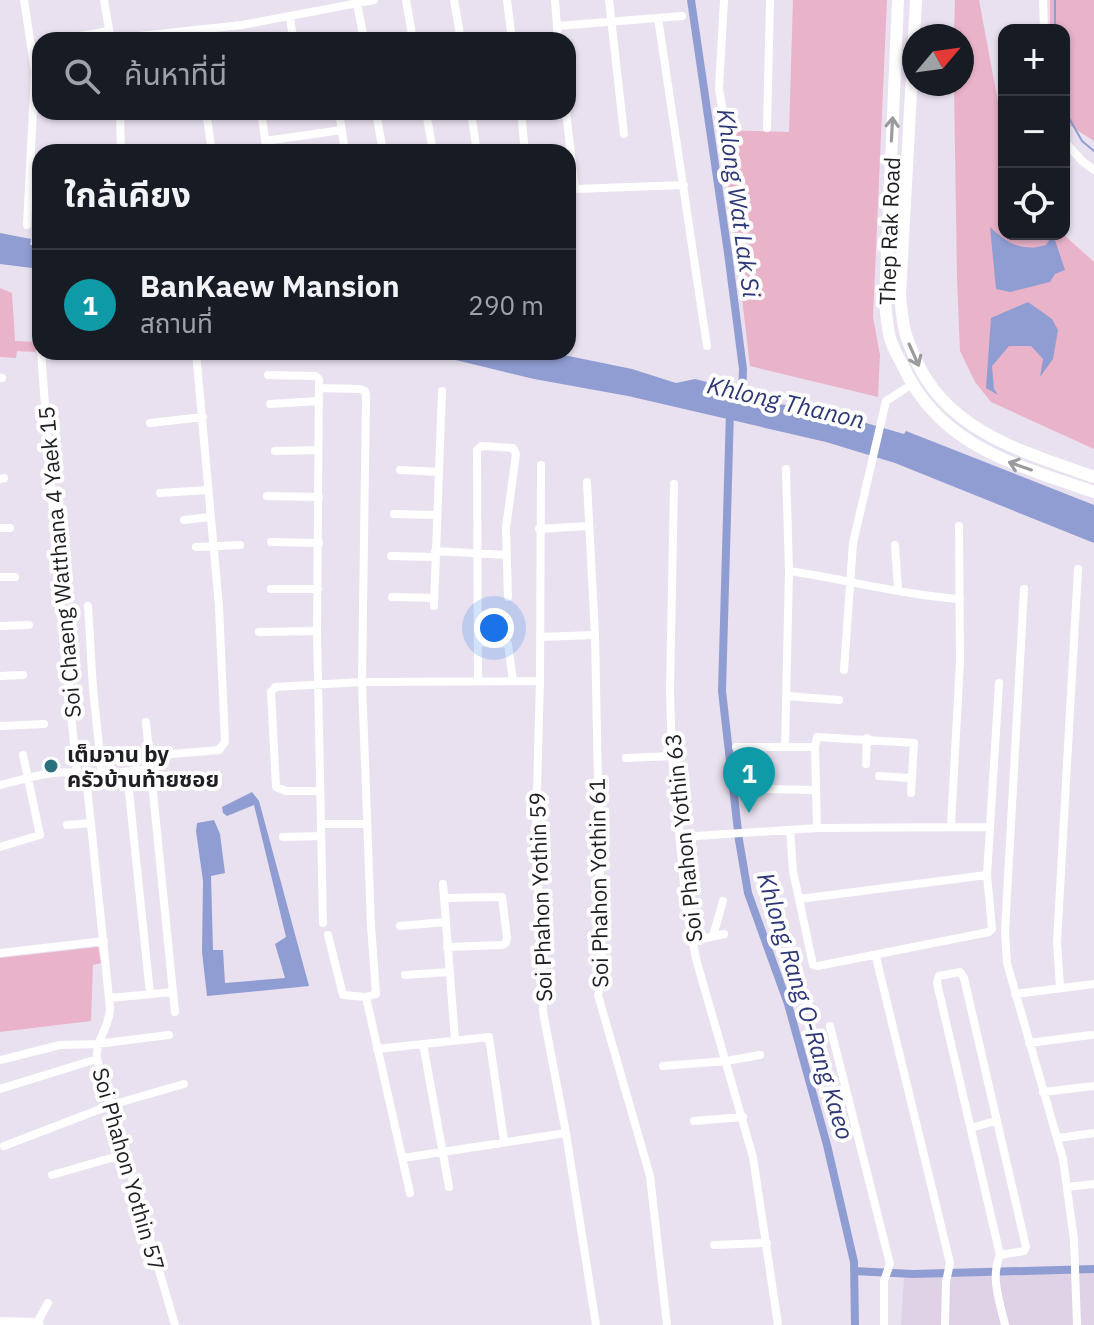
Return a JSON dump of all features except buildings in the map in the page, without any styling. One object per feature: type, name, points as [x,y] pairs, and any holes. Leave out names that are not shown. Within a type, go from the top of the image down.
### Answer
[{"type":"main road","name":"Thep Rak Road","points":[[898,0],[885,301],[891,341],[911,385],[938,417],[970,443],[997,458],[1094,492]]},
{"type":"main road","name":"Thep Rak Road","points":[[916,0],[900,295],[905,334],[922,372],[945,405],[975,429],[1002,444],[1094,477]]},
{"type":"main road","points":[[0,1324],[36,1325]]},
{"type":"street","points":[[24,0],[33,32]]},
{"type":"street","points":[[104,0],[109,32]]},
{"type":"street","points":[[208,32],[374,0]]},
{"type":"street","points":[[406,0],[412,32]]},
{"type":"street","points":[[454,0],[460,32]]},
{"type":"street","points":[[507,0],[511,32]]},
{"type":"street","points":[[555,0],[557,32]]},
{"type":"street","points":[[609,0],[624,134]]},
{"type":"street","points":[[724,0],[719,89],[725,125]]},
{"type":"street","points":[[767,128],[770,0]]},
{"type":"street","points":[[1043,0],[1044,24]]},
{"type":"street","points":[[353,3],[362,32]]},
{"type":"street","points":[[290,16],[292,32]]},
{"type":"street","points":[[557,26],[610,19],[682,16]]},
{"type":"street","points":[[658,18],[707,346]]},
{"type":"street","points":[[27,225],[33,120]]},
{"type":"street","points":[[120,120],[121,144]]},
{"type":"street","points":[[207,120],[211,144]]},
{"type":"street","points":[[262,120],[266,144]]},
{"type":"street","points":[[340,120],[344,144]]},
{"type":"street","points":[[377,120],[382,144]]},
{"type":"street","points":[[427,120],[432,144]]},
{"type":"street","points":[[472,120],[476,144]]},
{"type":"street","points":[[522,120],[524,144]]},
{"type":"street","points":[[567,120],[570,144]]},
{"type":"street","points":[[265,141],[342,130]]},
{"type":"street","points":[[1070,148],[1094,170]]},
{"type":"street","points":[[576,189],[684,185]]},
{"type":"street","name":"Soi Chaeng Watthana 4 Yaek 15","points":[[42,360],[60,604],[82,774]]},
{"type":"street","points":[[148,756],[219,750],[224,745],[219,607],[197,360]]},
{"type":"street","points":[[268,375],[315,376],[319,379],[317,631],[323,923]]},
{"type":"street","points":[[844,670],[853,543],[879,425],[886,401],[911,385]]},
{"type":"street","points":[[319,388],[360,389],[365,391],[366,397],[362,682],[371,925],[378,990],[375,995],[343,995],[328,935]]},
{"type":"street","points":[[392,597],[434,602],[442,391]]},
{"type":"street","points":[[270,404],[319,401]]},
{"type":"street","points":[[150,423],[203,417]]},
{"type":"street","points":[[478,681],[477,450],[481,446],[513,448],[516,454],[506,528],[508,597]]},
{"type":"street","points":[[275,451],[318,450]]},
{"type":"street","name":"Soi Phahon Yothin 59","points":[[541,465],[536,827],[543,1012],[566,1133],[596,1325]]},
{"type":"street","points":[[785,747],[789,571],[786,469]]},
{"type":"street","points":[[400,470],[438,472]]},
{"type":"street","name":"Soi Phahon Yothin 61","points":[[587,482],[595,635],[602,980],[598,995],[650,1176],[667,1325]]},
{"type":"street","name":"Soi Phahon Yothin 63","points":[[674,484],[670,691],[672,756],[685,895],[693,941],[753,1157],[778,1325]]},
{"type":"street","points":[[160,493],[208,490]]},
{"type":"street","points":[[267,496],[319,497]]},
{"type":"street","points":[[394,514],[437,515]]},
{"type":"street","points":[[184,520],[210,517]]},
{"type":"street","points":[[539,529],[588,526]]},
{"type":"street","points":[[951,826],[960,661],[959,526]]},
{"type":"street","points":[[0,528],[10,528]]},
{"type":"street","points":[[271,542],[319,543]]},
{"type":"street","points":[[196,547],[240,545]]},
{"type":"street","points":[[895,545],[898,590]]},
{"type":"street","points":[[391,556],[507,555]]},
{"type":"street","points":[[1060,987],[1057,943],[1078,569]]},
{"type":"street","points":[[789,571],[960,599]]},
{"type":"street","points":[[0,577],[15,577]]},
{"type":"street","points":[[271,589],[318,589]]},
{"type":"street","points":[[1024,589],[1005,931],[1007,963],[1058,1138],[1067,1187],[1077,1325]]},
{"type":"street","points":[[88,606],[102,775]]},
{"type":"street","points":[[0,626],[29,625]]},
{"type":"street","points":[[259,632],[317,631]]},
{"type":"street","points":[[540,637],[595,635]]},
{"type":"street","points":[[478,642],[508,644],[513,681]]},
{"type":"street","points":[[0,676],[23,675]]},
{"type":"street","points":[[320,791],[286,791],[276,787],[271,692],[275,687],[362,682],[540,681]]},
{"type":"street","points":[[790,830],[793,871],[813,965],[876,957],[989,932],[992,929],[987,875],[999,683]]},
{"type":"street","points":[[787,696],[839,700]]},
{"type":"street","points":[[146,722],[175,1012]]},
{"type":"street","points":[[0,726],[44,724]]},
{"type":"street","points":[[817,828],[817,737],[914,743],[911,793]]},
{"type":"street","points":[[866,764],[867,738]]},
{"type":"street","points":[[736,747],[815,747]]},
{"type":"street","points":[[0,847],[35,839],[40,833],[23,755]]},
{"type":"street","points":[[626,758],[672,756]]},
{"type":"street","points":[[0,785],[29,779],[149,769]]},
{"type":"street","points":[[127,772],[150,994]]},
{"type":"street","name":"Soi Phahon Yothin 57","points":[[82,774],[91,823],[110,998],[110,1015],[97,1044],[97,1059],[175,1325]]},
{"type":"street","points":[[879,776],[911,778]]},
{"type":"street","points":[[756,789],[815,790]]},
{"type":"street","points":[[67,825],[91,823]]},
{"type":"street","points":[[321,824],[367,824]]},
{"type":"street","points":[[681,837],[817,828],[990,827]]},
{"type":"street","points":[[283,837],[321,836]]},
{"type":"street","points":[[799,899],[987,875]]},
{"type":"street","points":[[443,884],[455,1040]]},
{"type":"street","points":[[444,898],[502,897],[507,938],[502,945],[447,947]]},
{"type":"street","points":[[713,936],[723,901]]},
{"type":"street","points":[[400,926],[445,922]]},
{"type":"street","points":[[693,941],[724,934]]},
{"type":"street","points":[[0,953],[104,941]]},
{"type":"street","points":[[876,957],[950,1263],[946,1282],[945,1325]]},
{"type":"street","points":[[405,975],[449,972]]},
{"type":"street","points":[[1000,1255],[1024,1251],[1026,1247],[964,978],[960,972],[939,976],[937,983],[1000,1255],[995,1266],[995,1279],[1005,1325]]},
{"type":"street","points":[[1015,994],[1094,984]]},
{"type":"street","points":[[110,998],[173,992]]},
{"type":"street","points":[[366,997],[410,1193]]},
{"type":"street","points":[[830,1026],[890,1264],[884,1281],[884,1325]]},
{"type":"street","points":[[0,1060],[60,1045],[169,1035]]},
{"type":"street","points":[[1029,1043],[1091,1035]]},
{"type":"street","points":[[377,1049],[486,1036],[491,1040],[504,1141]]},
{"type":"street","points":[[423,1044],[449,1187]]},
{"type":"street","points":[[663,1066],[760,1055]]},
{"type":"street","points":[[0,1089],[97,1059]]},
{"type":"street","points":[[4,1146],[111,1105],[184,1084]]},
{"type":"street","points":[[1043,1092],[1094,1086]]},
{"type":"street","points":[[694,1121],[743,1117]]},
{"type":"street","points":[[971,1128],[995,1121]]},
{"type":"street","points":[[403,1158],[566,1133]]},
{"type":"street","points":[[1058,1138],[1094,1133]]},
{"type":"street","points":[[52,1175],[125,1154]]},
{"type":"street","points":[[1067,1187],[1094,1184]]},
{"type":"street","points":[[714,1245],[767,1243]]},
{"type":"street","points":[[36,1325],[48,1303]]},
{"type":"shaded area","points":[[793,0],[887,0],[873,317],[880,355],[878,397],[750,366],[722,130],[789,132]]},
{"type":"shaded area","points":[[955,0],[979,0],[998,102],[998,240],[1070,240],[1094,262],[1094,449],[991,402],[975,382],[960,351],[954,96],[974,96],[974,24],[954,24]]},
{"type":"shaded area","points":[[1050,0],[1094,0],[1094,141],[1070,126],[1070,24],[1050,24]]},
{"type":"shaded area","points":[[0,288],[12,293],[15,341],[32,342],[32,352],[17,351],[16,358],[0,357]]},
{"type":"shaded area","points":[[98,947],[101,963],[93,965],[91,1021],[0,1032],[0,958]]},
{"type":"shaded area","points":[[1094,1272],[1094,1325],[901,1325],[904,1277]]},
{"type":"water","points":[[990,227],[998,234],[998,240],[1022,247],[1037,247],[1055,240],[1065,270],[1055,274],[1050,282],[1010,292],[996,289]]},
{"type":"water","points":[[0,233],[31,239],[32,268],[0,264]]},
{"type":"water","points":[[1028,302],[1052,319],[1058,330],[1053,359],[1040,377],[1043,359],[1031,346],[1009,346],[992,366],[994,389],[998,395],[986,388],[991,318]]},
{"type":"water","points":[[576,358],[632,369],[676,383],[695,379],[747,392],[759,402],[814,408],[904,434],[906,431],[1094,505],[1094,543],[895,463],[826,442],[628,396],[534,379],[456,360],[576,360]]},
{"type":"water","points":[[252,792],[259,801],[309,986],[207,996],[202,952],[203,881],[197,823],[214,820],[220,834],[225,873],[211,876],[213,950],[223,950],[225,983],[285,978],[275,944],[286,937],[254,805],[227,816],[223,813],[222,807]]},
{"type":"waterway","name":"Khlong Wat Lak Si","points":[[691,0],[743,369],[742,400]]},
{"type":"waterway","points":[[1055,0],[1055,24]]},
{"type":"waterway","points":[[1070,120],[1082,141],[1094,151]]},
{"type":"waterway","name":"Khlong Rang O-Rang Kaeo","points":[[730,411],[722,691],[739,840],[748,893],[788,1004],[827,1145],[854,1262],[855,1325]]},
{"type":"waterway","points":[[854,1271],[913,1274],[1094,1269]]},
{"type":"place","name":"เต็มจาน by ครัวบ้านท้ายซอย","points":[[51,766]]},
{"type":"place","name":"BanKaew Mansion","points":[[749,813]]},
{"type":"water label","name":"Khlong Thanon","points":[[786,402]]}]
